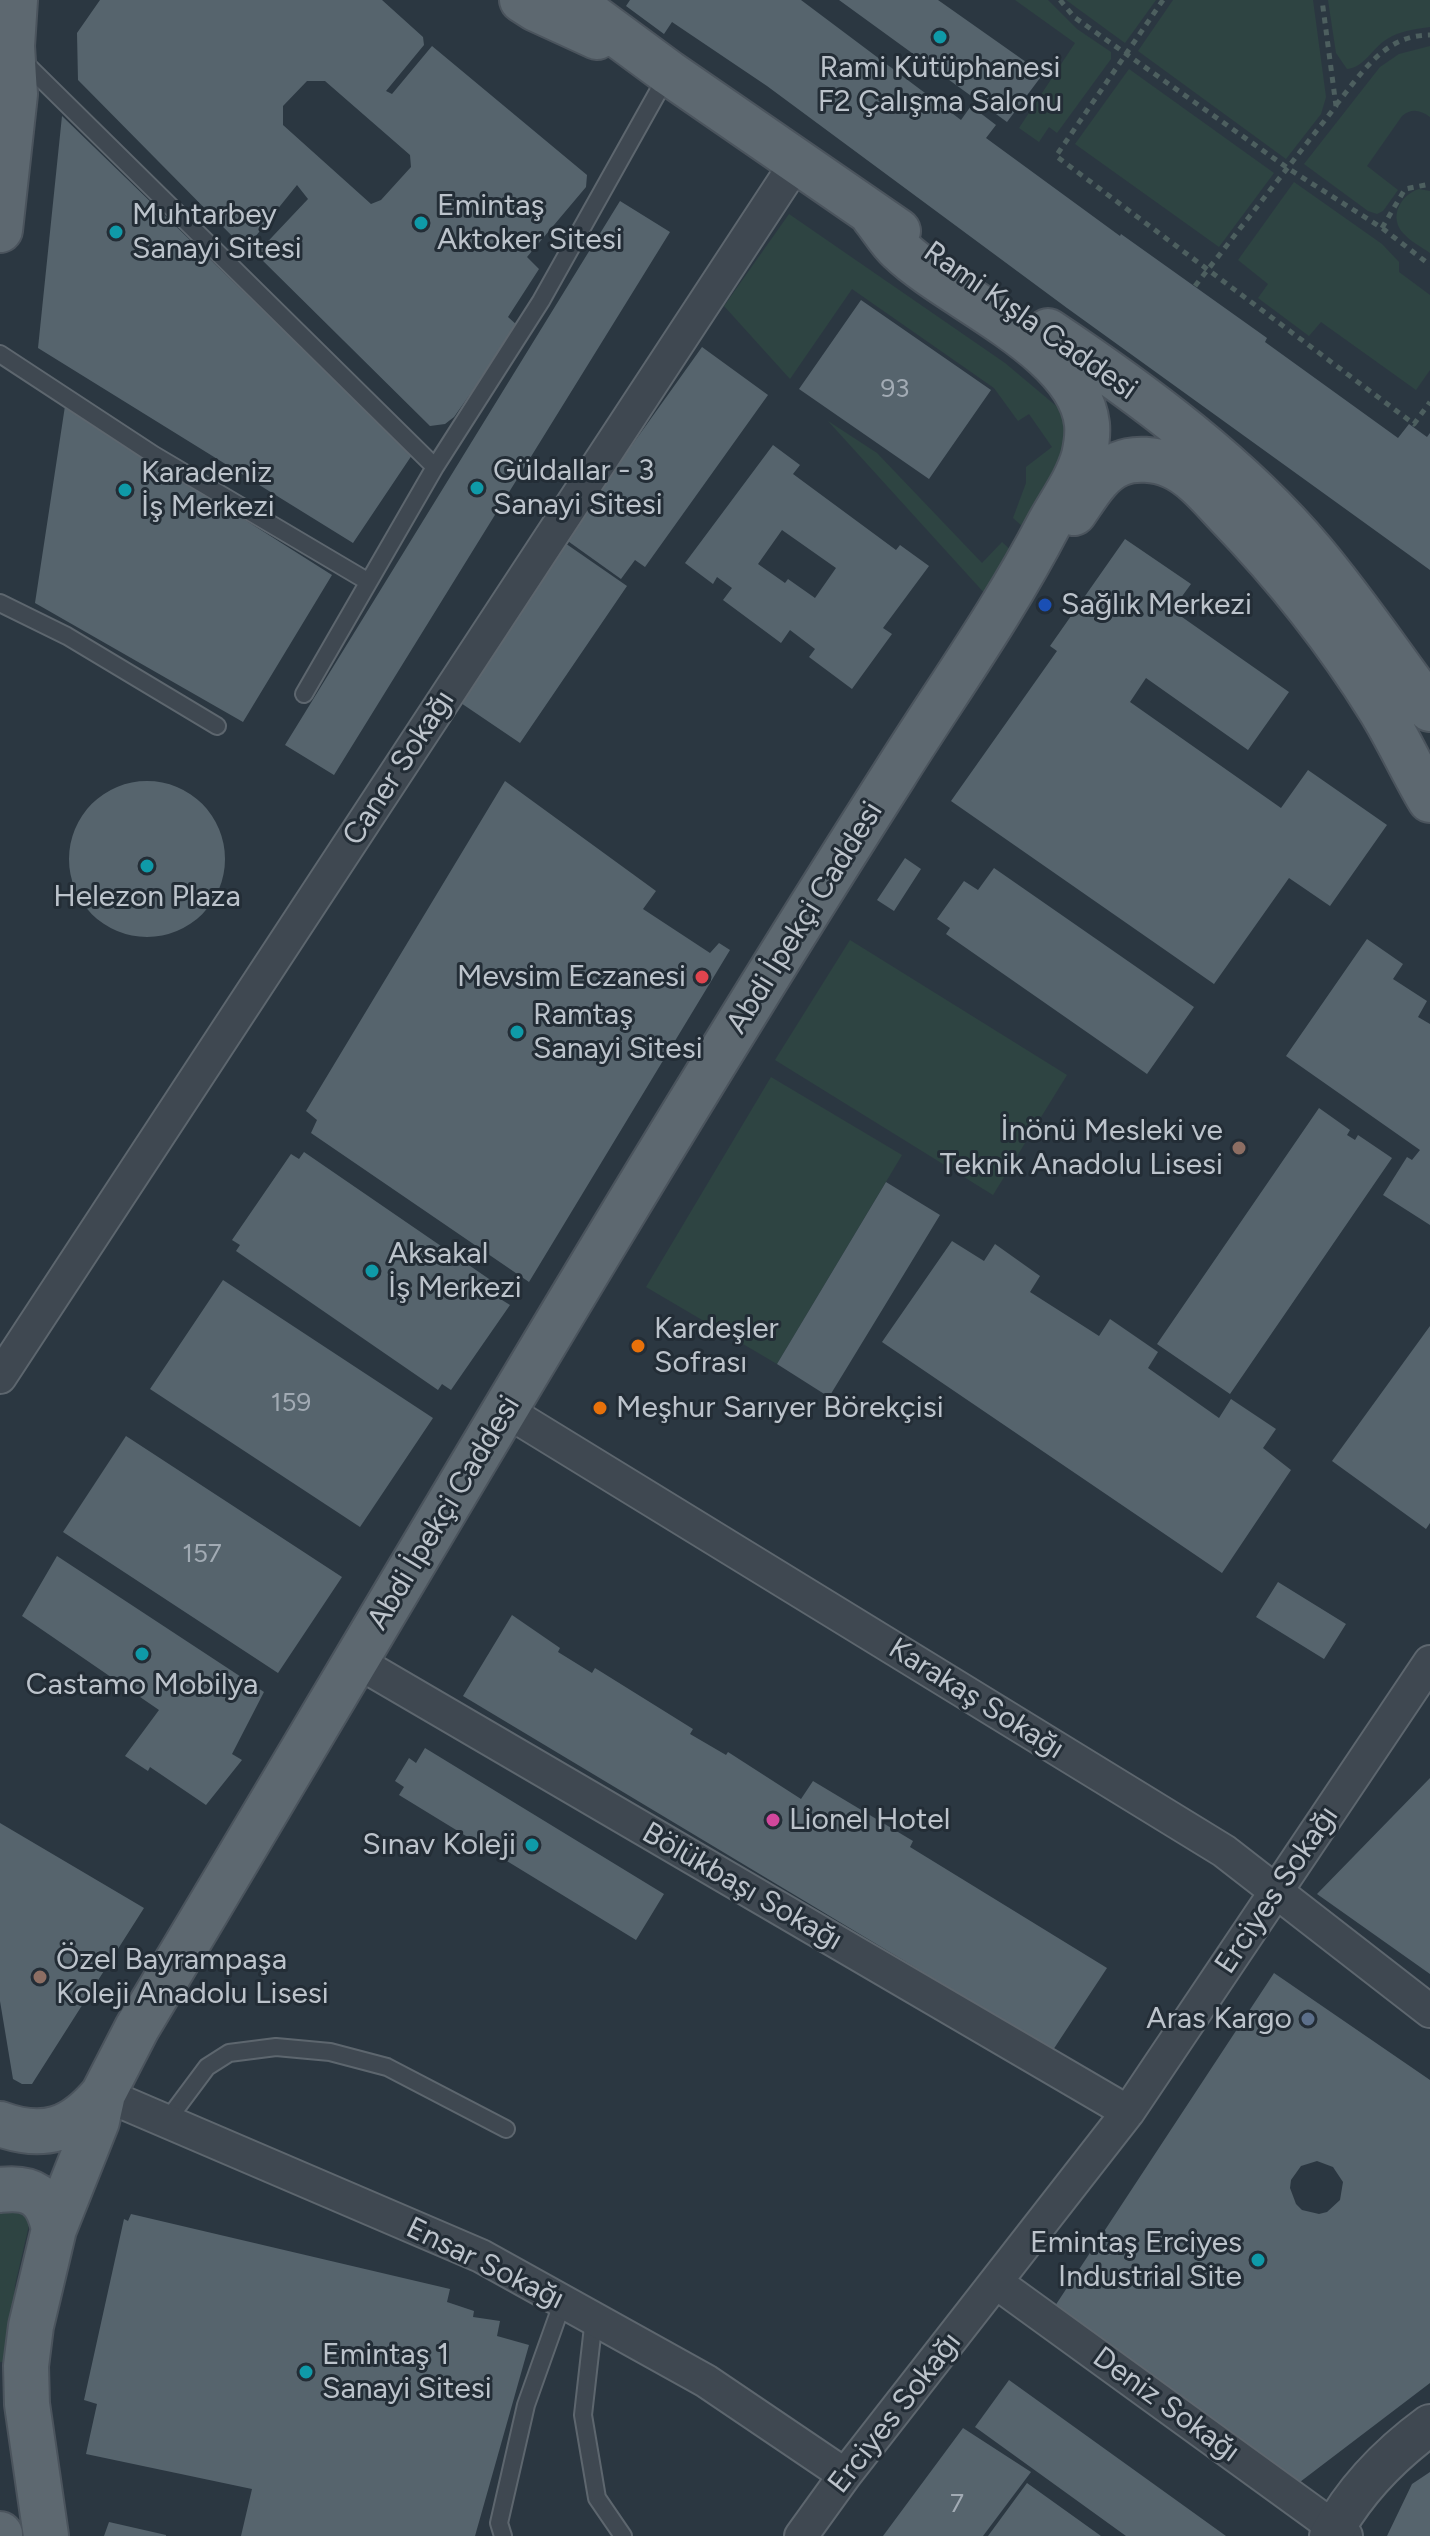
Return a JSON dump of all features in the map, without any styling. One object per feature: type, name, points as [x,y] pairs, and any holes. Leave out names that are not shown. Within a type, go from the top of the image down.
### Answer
[{"type":"main road","points":[[15,0],[12,46],[20,78]]},
{"type":"main road","points":[[0,230],[20,78],[41,0]]},
{"type":"main road","points":[[522,0],[663,69]]},
{"type":"main road","name":"Rami Kışla Caddesi","points":[[570,0],[873,216],[1056,336],[1139,396],[1250,487],[1314,554],[1430,709]]},
{"type":"main road","points":[[873,216],[895,246],[914,263],[965,296],[1056,364],[1081,400],[1087,426],[1083,459],[1036,551]]},
{"type":"main road","points":[[1036,551],[1069,520],[1102,475],[1118,464],[1141,459],[1173,466],[1210,496],[1241,529],[1334,639],[1383,713],[1430,800]]},
{"type":"main road","name":"Abdi İpekçi Caddesi","points":[[46,2536],[30,2432],[26,2366],[36,2302],[54,2229],[97,2121],[103,2094],[137,2028],[619,1220],[882,793],[1036,551]]},
{"type":"main road","points":[[0,2124],[31,2132],[63,2128],[92,2107],[103,2094]]},
{"type":"main road","points":[[0,2190],[22,2188],[39,2197],[50,2212],[54,2229]]},
{"type":"street","name":"Caner Sokağı","points":[[0,1377],[798,160]]},
{"type":"street","name":"Karakaş Sokağı","points":[[505,1410],[1224,1851],[1430,2011]]},
{"type":"street","name":"Bölükbaşı Sokağı","points":[[356,1661],[1128,2112]]},
{"type":"street","name":"Erciyes Sokağı","points":[[801,2536],[845,2475],[1128,2112],[1430,1662]]},
{"type":"street","name":"Ensar Sokağı","points":[[103,2094],[481,2256],[706,2381],[845,2475]]},
{"type":"street","name":"Deniz Sokağı","points":[[997,2283],[1337,2533]]},
{"type":"street","points":[[1337,2533],[1375,2472],[1430,2425]]},
{"type":"lane","points":[[304,694],[435,467],[541,301],[663,69]]},
{"type":"lane","points":[[20,78],[435,467]]},
{"type":"lane","points":[[0,354],[154,455],[367,581]]},
{"type":"lane","points":[[0,603],[67,636],[217,726]]},
{"type":"lane","points":[[166,2122],[207,2067],[229,2053],[276,2047],[330,2052],[387,2067],[506,2129]]},
{"type":"lane","points":[[503,2536],[499,2523],[526,2405],[563,2301]]},
{"type":"lane","points":[[594,2318],[583,2415],[597,2498],[623,2536]]},
{"type":"path","points":[[1060,0],[1074,17],[1289,169],[1382,228],[1430,265]]},
{"type":"path","points":[[1163,0],[1056,156],[1414,424],[1430,402]]},
{"type":"path","points":[[1322,0],[1336,106]]},
{"type":"path","points":[[1195,286],[1379,54],[1391,44],[1404,39],[1430,35]]},
{"type":"path","points":[[1382,228],[1405,189],[1430,184]]},
{"type":"green space","points":[[1015,0],[1048,0],[1077,29],[1111,52],[1111,59],[1057,133],[1049,127],[1039,142],[1019,128],[1075,43]]},
{"type":"green space","points":[[1066,0],[1156,0],[1125,43]]},
{"type":"green space","points":[[1173,0],[1313,0],[1326,97],[1321,114],[1286,159],[1138,51]]},
{"type":"green space","points":[[1328,0],[1430,0],[1430,27],[1392,36],[1358,65],[1347,69],[1336,53]]},
{"type":"green space","points":[[1430,46],[1430,117],[1416,111],[1402,116],[1367,166],[1398,190],[1383,211],[1377,214],[1368,211],[1304,164],[1380,67],[1399,54]]},
{"type":"green space","points":[[1129,69],[1274,173],[1219,247],[1075,144]]},
{"type":"green space","points":[[1294,182],[1382,244],[1399,262],[1399,272],[1430,295],[1430,370],[1416,390],[1321,322],[1309,336],[1258,298],[1268,284],[1238,260]]},
{"type":"green space","points":[[1419,189],[1430,191],[1430,253],[1407,237],[1397,221],[1398,208],[1406,196]]},
{"type":"green space","points":[[789,214],[1005,363],[1061,410],[1072,442],[1031,534],[1013,518],[1026,483],[1026,467],[1052,447],[1029,414],[1018,421],[994,388],[852,289],[790,379],[724,306]]},
{"type":"green space","points":[[828,421],[877,453],[982,563],[1002,542],[1016,555],[987,596]]},
{"type":"green space","points":[[850,940],[1067,1075],[993,1195],[775,1060]]},
{"type":"green space","points":[[771,1077],[902,1155],[777,1364],[646,1287]]},
{"type":"green space","points":[[23,2208],[30,2221],[15,2285],[11,2361],[0,2362],[0,2209]]},
{"type":"building","name":"Emintaş Aktoker Sitesi","points":[[100,0],[382,0],[423,37],[424,45],[386,91],[392,94],[432,46],[587,175],[586,187],[527,257],[539,269],[508,317],[518,326],[454,417],[445,424],[430,426],[256,254],[308,199],[297,185],[251,242],[238,242],[78,80],[77,33]],"holes":[[[307,81],[325,81],[410,155],[411,167],[381,200],[371,204],[283,125],[283,106]]]},
{"type":"building","points":[[630,0],[801,0],[961,120],[971,106],[996,125],[986,138],[1267,338],[1265,342],[1398,438],[1409,424],[1427,437],[1430,433],[1430,570],[1067,308],[767,86],[672,22],[664,34],[626,6]]},
{"type":"building","name":"Rami Kütüphanesi F2 Çalışma Salonu","points":[[839,0],[938,0],[1043,74],[1007,122]]},
{"type":"building","name":"Muhtarbey Sanayi Sitesi","points":[[62,116],[412,455],[353,543],[38,348]]},
{"type":"building","name":"Güldallar - 3 Sanayi Sitesi","points":[[620,201],[670,232],[334,775],[285,745]]},
{"type":"building","points":[[861,300],[991,390],[929,479],[799,389]]},
{"type":"building","points":[[702,347],[768,395],[645,567],[635,560],[621,579],[565,539]]},
{"type":"building","name":"Karadeniz İş Merkezi","points":[[65,406],[332,575],[243,722],[35,603]]},
{"type":"building","points":[[773,445],[800,465],[793,474],[896,550],[900,545],[929,566],[883,628],[892,634],[852,689],[809,657],[815,649],[790,630],[781,643],[723,600],[732,588],[717,577],[713,584],[685,563]],"holes":[[[782,530],[836,568],[815,598],[788,579],[785,583],[758,564]]]},
{"type":"building","points":[[1125,539],[1191,584],[1172,610],[1289,692],[1248,750],[1146,678],[1130,702],[1281,808],[1308,770],[1387,825],[1330,906],[1289,878],[1214,984],[951,801],[1057,651],[1050,646]]},
{"type":"building","points":[[562,541],[627,586],[520,743],[455,699]]},
{"type":"building","name":"Helezon Plaza","points":[[147,781],[177,787],[202,804],[219,829],[225,859],[219,889],[202,914],[177,931],[147,937],[117,931],[92,914],[75,889],[69,859],[75,829],[92,804],[117,787]]},
{"type":"building","name":"Ramtaş Sanayi Sitesi","points":[[505,781],[656,891],[643,909],[710,953],[719,943],[730,950],[529,1282],[311,1133],[317,1120],[306,1111]]},
{"type":"building","points":[[905,858],[921,869],[894,911],[877,900]]},
{"type":"building","points":[[994,868],[1194,1007],[1147,1074],[946,934],[950,928],[937,919],[964,881],[978,890]]},
{"type":"building","points":[[1367,939],[1403,964],[1393,979],[1427,1001],[1418,1017],[1430,1024],[1430,1225],[1383,1195],[1407,1157],[1412,1160],[1420,1150],[1286,1056]]},
{"type":"building","points":[[1319,1108],[1350,1130],[1347,1135],[1355,1140],[1358,1135],[1392,1158],[1230,1394],[1157,1344]]},
{"type":"building","name":"Aksakal İş Merkezi","points":[[304,1152],[508,1292],[502,1300],[510,1305],[451,1390],[442,1384],[438,1390],[236,1251],[240,1245],[232,1240],[291,1154],[299,1159]]},
{"type":"building","points":[[886,1182],[940,1215],[829,1397],[777,1364]]},
{"type":"building","points":[[952,1241],[984,1261],[995,1244],[1040,1276],[1030,1292],[1099,1336],[1110,1319],[1158,1352],[1148,1368],[1219,1418],[1231,1399],[1276,1429],[1263,1448],[1291,1470],[1222,1573],[882,1342]]},
{"type":"building","points":[[223,1280],[433,1418],[360,1527],[150,1389]]},
{"type":"building","points":[[1430,1326],[1430,1523],[1426,1529],[1332,1461]]},
{"type":"building","points":[[126,1436],[342,1577],[278,1673],[63,1532]]},
{"type":"building","name":"Castamo Mobilya","points":[[57,1556],[264,1692],[232,1754],[242,1760],[206,1805],[150,1767],[148,1771],[125,1756],[159,1710],[22,1616]]},
{"type":"building","points":[[1278,1582],[1346,1624],[1324,1659],[1256,1617]]},
{"type":"building","name":"Lionel Hotel","points":[[512,1615],[560,1648],[558,1652],[592,1673],[595,1668],[693,1729],[690,1734],[726,1755],[728,1752],[801,1799],[813,1781],[913,1841],[910,1847],[1107,1968],[1053,2050],[463,1696]]},
{"type":"building","name":"Sınav Koleji","points":[[425,1748],[664,1894],[636,1940],[399,1795],[404,1787],[395,1781],[409,1758],[416,1763]]},
{"type":"building","points":[[1430,1778],[1430,1974],[1317,1894]]},
{"type":"building","points":[[0,1823],[144,1908],[32,2084],[22,2084],[13,2079],[0,2001]]},
{"type":"building","name":"Emintaş Erciyes Industrial Site","points":[[1274,1973],[1430,2080],[1430,2383],[1296,2485],[1055,2306]],"holes":[[[1317,2161],[1333,2167],[1343,2182],[1340,2200],[1327,2212],[1319,2214],[1302,2210],[1290,2188],[1291,2180],[1301,2166]]]},
{"type":"building","name":"Emintaş 1 Sanayi Sitesi","points":[[131,2214],[450,2289],[447,2302],[474,2311],[473,2317],[500,2321],[497,2336],[529,2345],[475,2536],[241,2536],[252,2489],[86,2454],[97,2404],[84,2400],[124,2219],[128,2221]]},
{"type":"building","points":[[1009,2380],[1226,2536],[1126,2536],[975,2427]]},
{"type":"building","points":[[963,2428],[1031,2472],[983,2536],[883,2536]]},
{"type":"building","points":[[1430,2472],[1430,2536],[1387,2536],[1412,2484]]},
{"type":"building","points":[[1027,2483],[1101,2536],[988,2536]]},
{"type":"building","points":[[109,2522],[166,2535],[166,2536],[104,2536]]},
{"type":"place","name":"Rami Kütüphanesi F2 Çalışma Salonu","points":[[940,37]]},
{"type":"place","name":"Emintaş Aktoker Sitesi","points":[[421,223]]},
{"type":"place","name":"Muhtarbey Sanayi Sitesi","points":[[116,232]]},
{"type":"place","name":"Güldallar - 3 Sanayi Sitesi","points":[[477,488]]},
{"type":"place","name":"Karadeniz İş Merkezi","points":[[125,490]]},
{"type":"place","name":"Sağlık Merkezi","points":[[1045,605]]},
{"type":"place","name":"Helezon Plaza","points":[[147,866]]},
{"type":"place","name":"Mevsim Eczanesi","points":[[702,977]]},
{"type":"place","name":"Ramtaş Sanayi Sitesi","points":[[517,1032]]},
{"type":"place","name":"İnönü Mesleki ve Teknik Anadolu Lisesi","points":[[1239,1148]]},
{"type":"place","name":"Aksakal İş Merkezi","points":[[372,1271]]},
{"type":"place","name":"Kardeşler Sofrası","points":[[638,1346]]},
{"type":"place","name":"Meşhur Sarıyer Börekçisi","points":[[600,1408]]},
{"type":"place","name":"Castamo Mobilya","points":[[142,1654]]},
{"type":"place","name":"Lionel Hotel","points":[[773,1820]]},
{"type":"place","name":"Sınav Koleji","points":[[532,1845]]},
{"type":"place","name":"Özel Bayrampaşa Koleji Anadolu Lisesi","points":[[40,1977]]},
{"type":"place","name":"Aras Kargo","points":[[1308,2019]]},
{"type":"place","name":"Emintaş Erciyes Industrial Site","points":[[1258,2260]]},
{"type":"place","name":"Emintaş 1 Sanayi Sitesi","points":[[306,2372]]}]
